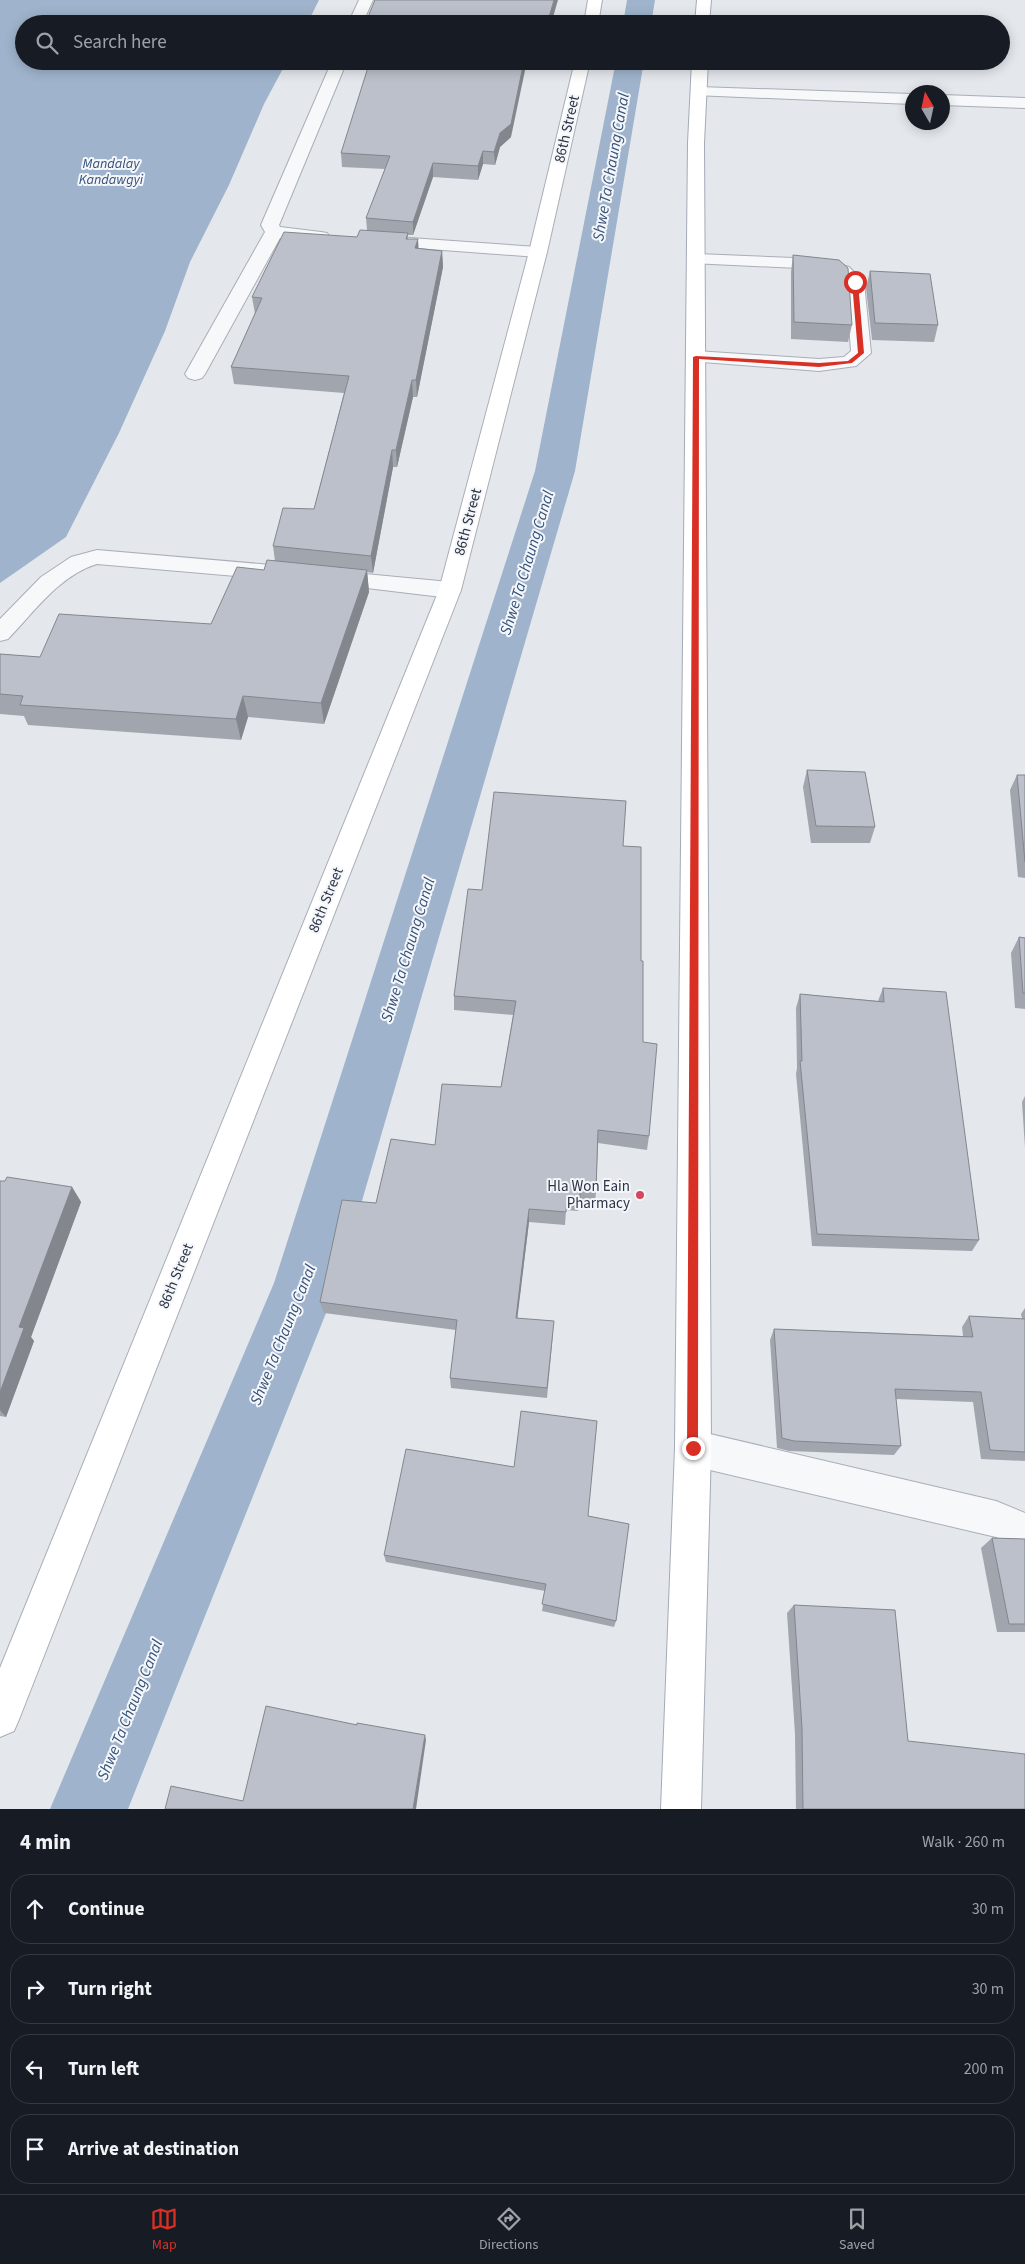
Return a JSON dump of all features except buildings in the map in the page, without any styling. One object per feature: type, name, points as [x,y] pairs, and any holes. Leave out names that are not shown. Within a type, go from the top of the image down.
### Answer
[{"type":"main road","points":[[592,15],[595,0]]},
{"type":"main road","points":[[703,15],[704,0]]},
{"type":"main road","name":"86th Street","points":[[0,1717],[450,590],[538,252],[581,70]]},
{"type":"main road","points":[[681,1809],[693,1448],[696,143],[699,70]]},
{"type":"street","points":[[360,15],[366,0]]},
{"type":"street","points":[[274,232],[270,225],[272,218],[336,70]]},
{"type":"street","points":[[698,92],[905,99]]},
{"type":"street","points":[[950,100],[1025,103]]},
{"type":"street","points":[[274,232],[336,238]]},
{"type":"street","points":[[195,374],[274,232]]},
{"type":"street","points":[[365,240],[538,252]]},
{"type":"street","points":[[696,357],[819,365],[850,362],[861,353],[855,282],[843,271],[820,264],[697,259]]},
{"type":"street","points":[[0,632],[49,582],[79,562],[97,557],[150,560],[450,590]]},
{"type":"street","points":[[693,1448],[996,1519],[1025,1531]]},
{"type":"water","name":"Mandalay Kandawgyi","points":[[0,0],[319,0],[312,15],[15,15],[15,70],[282,70],[264,104],[229,185],[190,262],[165,331],[119,433],[66,537],[0,583]]},
{"type":"waterway","name":"Shwe Ta Chaung Canal","points":[[638,15],[641,0]]},
{"type":"waterway","name":"Shwe Ta Chaung Canal","points":[[89,1809],[306,1283],[555,471],[628,70]]},
{"type":"place","name":"Hla Won Eain Pharmacy","points":[[640,1195]]},
{"type":"route","points":[[693,1448],[696,357],[819,365],[850,362],[861,353],[855,282]]}]
